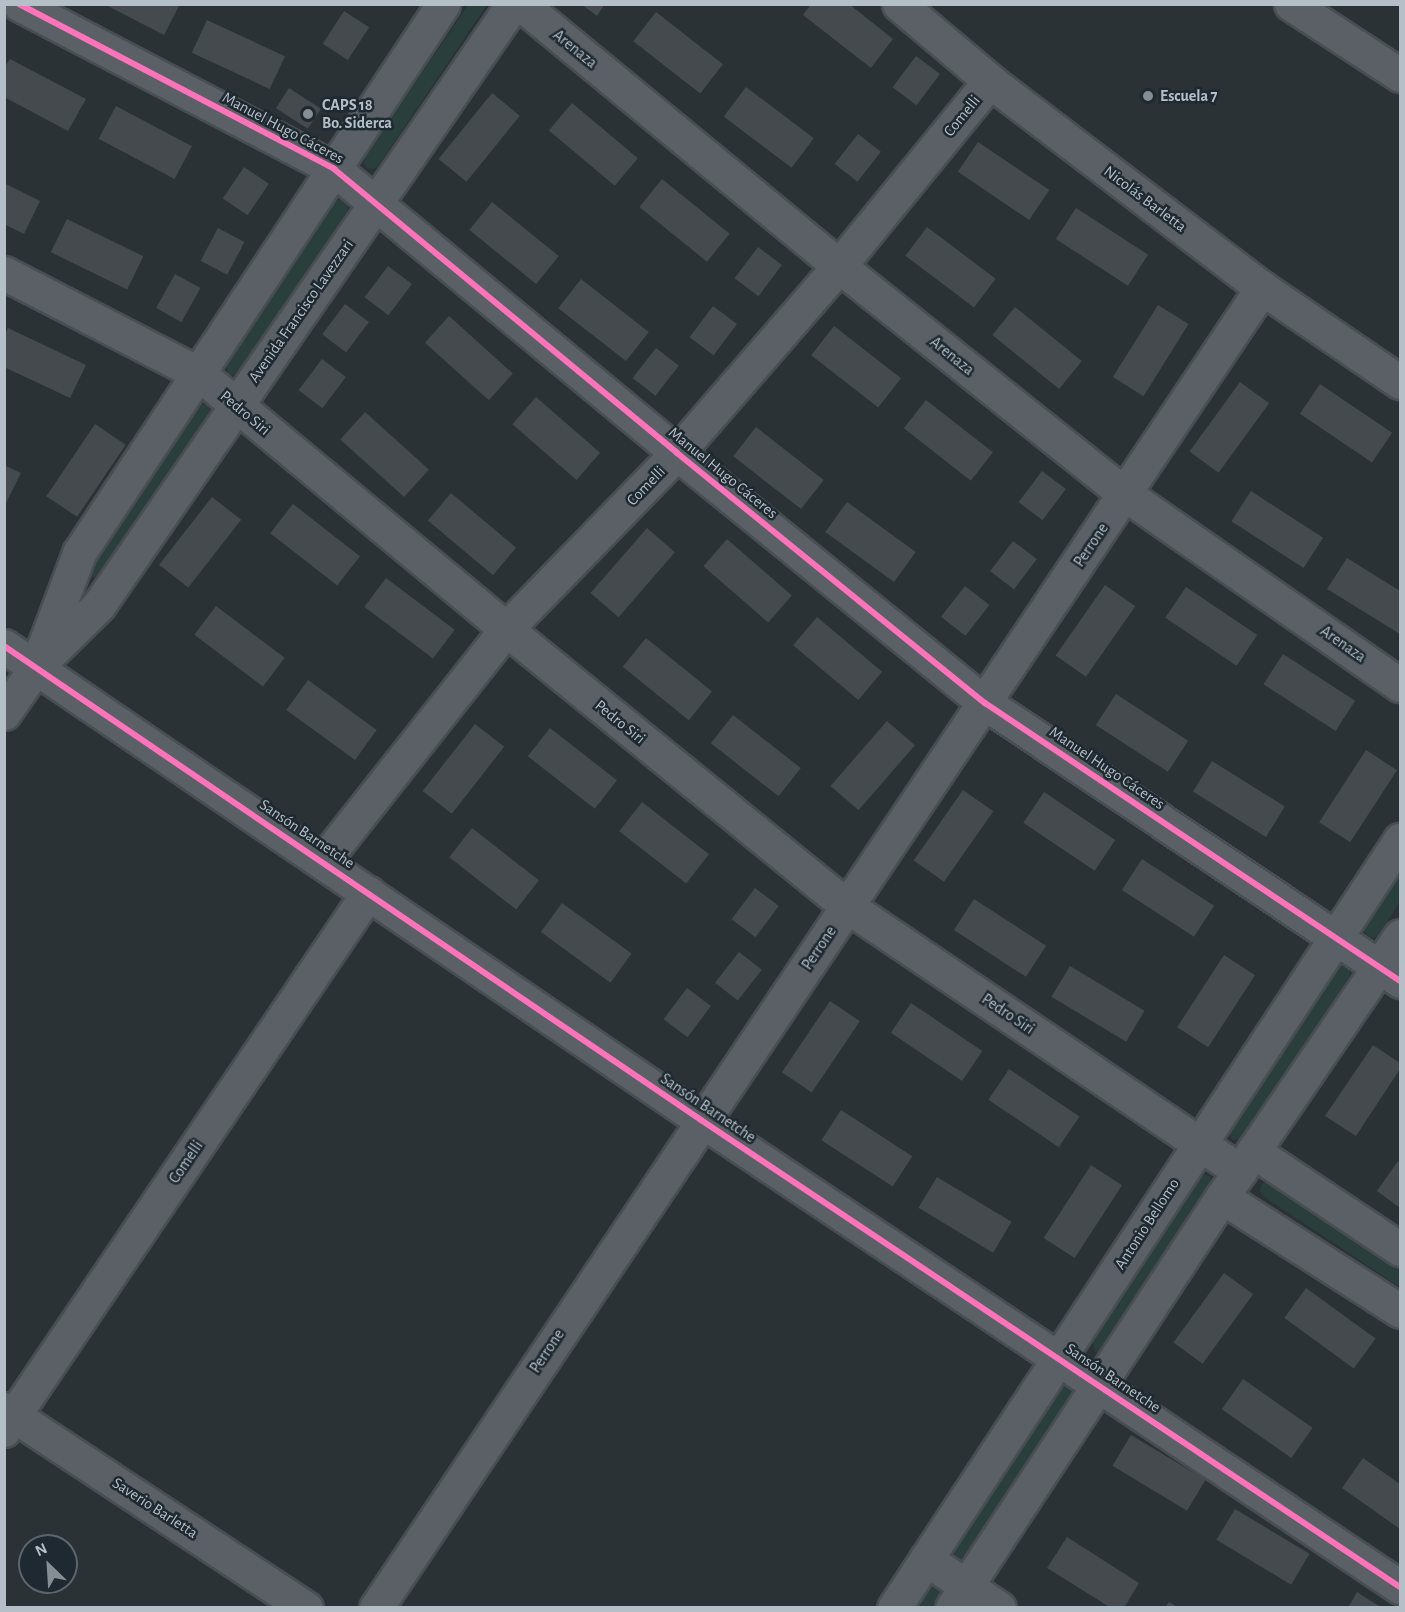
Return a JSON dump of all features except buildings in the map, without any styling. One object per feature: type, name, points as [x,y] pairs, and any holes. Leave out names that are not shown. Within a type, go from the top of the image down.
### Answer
[{"type":"street","name":"Manuel Hugo Cáceres","points":[[20,4],[334,168],[985,703],[1390,974]]},
{"type":"street","name":"Avenida Francisco Lavezzari","points":[[36,667],[79,553],[443,4]]},
{"type":"street","name":"Avenida Francisco Lavezzari","points":[[4,713],[36,667],[99,605],[513,4]]},
{"type":"street","name":"Arenaza","points":[[521,4],[839,266],[1125,494],[1401,684]]},
{"type":"street","name":"Nicolás Barletta","points":[[899,4],[990,81],[1262,288],[1401,382]]},
{"type":"street","points":[[1291,4],[1401,75]]},
{"type":"street","name":"Comelli","points":[[323,861],[506,629],[678,453],[839,266],[990,81]]},
{"type":"street","name":"Pedro Siri","points":[[4,273],[198,373],[506,629],[847,906],[1200,1144],[1238,1173]]},
{"type":"street","name":"Perrone","points":[[376,1608],[701,1120],[985,703],[1262,288]]},
{"type":"street","name":"Sansón Barnetche","points":[[4,646],[701,1120],[1401,1587]]},
{"type":"street","name":"Antonio Bellomo","points":[[894,1608],[1401,840]]},
{"type":"street","name":"Comelli","points":[[8,1418],[368,893]]},
{"type":"street","points":[[959,1597],[1238,1173],[1390,974],[1401,936]]},
{"type":"street","points":[[1238,1173],[1401,1249]]},
{"type":"street","points":[[1238,1173],[1401,1311]]},
{"type":"street","name":"Saverio Barletta","points":[[8,1418],[306,1608]]},
{"type":"street","points":[[926,1559],[959,1597],[999,1608]]},
{"type":"green space","points":[[468,5],[487,5],[378,166],[373,169],[367,168],[364,163],[365,157]]},
{"type":"green space","points":[[338,200],[345,201],[348,205],[347,212],[239,371],[234,375],[228,374],[226,362],[333,203]]},
{"type":"green space","points":[[201,404],[207,405],[210,410],[209,417],[101,576],[90,578],[87,573],[89,567],[196,408]]},
{"type":"green space","points":[[1400,872],[1400,901],[1379,935],[1374,938],[1368,937],[1364,932],[1365,926]]},
{"type":"green space","points":[[1342,963],[1349,964],[1350,975],[1245,1138],[1233,1140],[1230,1135],[1231,1129],[1337,966]]},
{"type":"green space","points":[[1204,1175],[1210,1176],[1212,1187],[1101,1353],[1095,1352],[1092,1340],[1199,1178]]},
{"type":"green space","points":[[1266,1182],[1272,1183],[1400,1268],[1400,1287],[1263,1196],[1260,1191],[1261,1185]]},
{"type":"green space","points":[[1065,1384],[1071,1385],[1074,1391],[1073,1397],[968,1559],[956,1561],[954,1550]]},
{"type":"green space","points":[[931,1587],[938,1588],[941,1594],[934,1607],[915,1608]]},
{"type":"cycle path","points":[[19,4],[334,169],[677,453],[985,703],[1400,981]]},
{"type":"cycle path","points":[[4,646],[701,1120],[1400,1587]]},
{"type":"place","name":"Escuela 7","points":[[1148,96]]},
{"type":"place","name":"CAPS 18 Bo. Siderca","points":[[308,114]]}]
